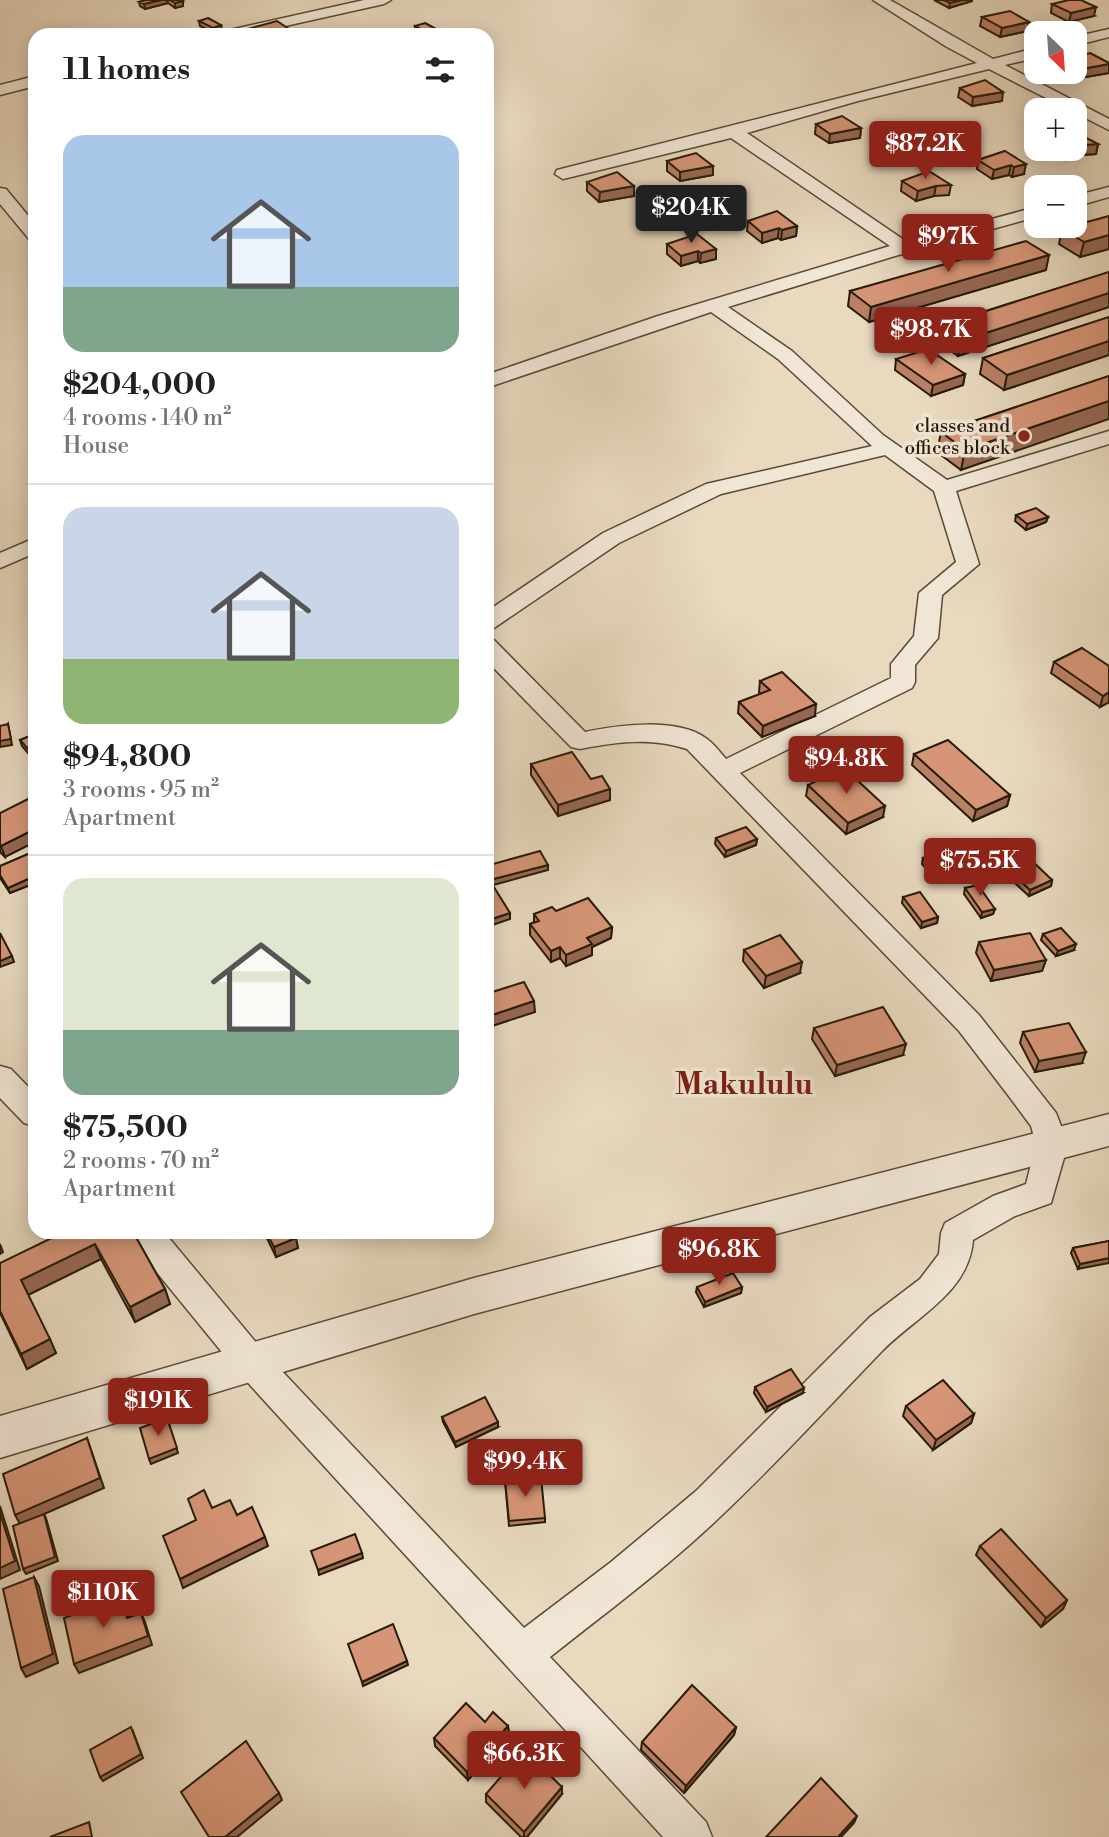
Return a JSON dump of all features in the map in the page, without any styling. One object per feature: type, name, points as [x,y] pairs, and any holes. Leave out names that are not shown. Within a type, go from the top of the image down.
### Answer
[{"type":"street","points":[[257,28],[384,0]]},
{"type":"street","points":[[880,0],[952,44],[1109,125]]},
{"type":"street","points":[[1087,39],[1109,33]]},
{"type":"street","points":[[563,174],[1024,56]]},
{"type":"street","points":[[0,90],[28,83]]},
{"type":"street","points":[[734,132],[904,248]]},
{"type":"street","points":[[1087,198],[1109,191]]},
{"type":"street","points":[[0,193],[28,227]]},
{"type":"street","points":[[494,379],[664,320],[1024,215]]},
{"type":"street","points":[[715,306],[785,355],[888,448],[944,488],[968,564],[931,593],[926,638],[903,664],[903,682],[725,770]]},
{"type":"street","points":[[944,488],[1109,437]]},
{"type":"street","points":[[494,617],[611,538],[714,489],[888,448]]},
{"type":"street","points":[[0,561],[28,548]]},
{"type":"street","points":[[494,653],[580,741],[630,732],[666,732],[695,743],[725,770],[767,817],[969,1023],[1045,1122],[1052,1144],[1040,1194],[1004,1206],[957,1233],[955,1258],[932,1289],[882,1328],[709,1503],[624,1575],[521,1655]]},
{"type":"street","points":[[0,1078],[28,1107]]},
{"type":"street","points":[[0,1437],[474,1296],[1109,1130]]},
{"type":"street","points":[[150,1239],[251,1362],[679,1831]]},
{"type":"building","points":[[161,0],[144,4],[139,2]]},
{"type":"building","points":[[1081,0],[1096,7],[1071,13],[1052,4]]},
{"type":"building","points":[[1010,11],[1027,21],[1002,28],[982,17]]},
{"type":"building","points":[[208,18],[221,25],[213,28],[199,21]]},
{"type":"building","points":[[277,21],[288,28],[251,28]]},
{"type":"building","points":[[425,23],[434,28],[419,28],[415,26]]},
{"type":"building","points":[[1090,53],[1109,64],[1087,68],[1087,54]]},
{"type":"building","points":[[985,80],[1003,92],[973,97],[960,88]]},
{"type":"building","points":[[842,116],[861,128],[830,134],[816,124]]},
{"type":"building","points":[[1087,138],[1098,144],[1087,145]]},
{"type":"building","points":[[1005,151],[1026,164],[994,170],[978,160]]},
{"type":"building","points":[[696,153],[713,166],[680,172],[667,161]]},
{"type":"building","points":[[929,171],[951,185],[918,191],[902,181]]},
{"type":"building","points":[[617,172],[634,186],[600,192],[587,182]]},
{"type":"building","points":[[777,211],[797,226],[762,233],[748,221]]},
{"type":"building","points":[[1109,216],[1109,235],[1084,242],[1077,238],[1087,238],[1087,222]]},
{"type":"building","points":[[697,234],[716,249],[681,256],[667,244]]},
{"type":"building","points":[[1026,241],[1049,255],[871,307],[850,291]]},
{"type":"building","points":[[1109,272],[1109,293],[961,341],[939,326]]},
{"type":"building","points":[[1109,317],[1109,341],[1007,375],[983,358]]},
{"type":"building","points":[[928,349],[965,374],[933,385],[896,359]]},
{"type":"building","points":[[1109,376],[1109,401],[965,450],[941,432]]},
{"type":"building","points":[[1036,508],[1048,517],[1027,524],[1016,515]]},
{"type":"building","points":[[1082,648],[1109,666],[1109,692],[1103,696],[1054,662]]},
{"type":"building","points":[[782,672],[816,704],[763,726],[739,702],[770,690],[760,681]]},
{"type":"building","points":[[8,724],[11,739],[0,741],[0,726]]},
{"type":"building","points":[[28,737],[28,749],[20,740]]},
{"type":"building","points":[[948,740],[1010,795],[976,810],[914,754]]},
{"type":"building","points":[[572,752],[591,779],[602,776],[610,789],[558,805],[531,764]]},
{"type":"building","points":[[844,768],[885,806],[848,823],[808,785]]},
{"type":"building","points":[[28,799],[28,832],[1,846],[0,813]]},
{"type":"building","points":[[746,827],[757,839],[726,851],[716,838]]},
{"type":"building","points":[[953,847],[970,864],[939,876],[923,858]]},
{"type":"building","points":[[540,851],[548,865],[494,879],[494,864]]},
{"type":"building","points":[[28,854],[28,879],[8,888],[0,875],[0,866]]},
{"type":"building","points":[[1029,858],[1052,880],[1030,890],[1007,868]]},
{"type":"building","points":[[978,885],[995,909],[982,912],[965,888]]},
{"type":"building","points":[[494,887],[510,913],[494,918]]},
{"type":"building","points":[[920,892],[938,917],[922,922],[903,897]]},
{"type":"building","points":[[588,898],[612,927],[587,938],[592,944],[566,955],[560,947],[551,951],[530,924],[539,921],[534,914],[552,907],[556,911]]},
{"type":"building","points":[[1061,928],[1076,944],[1058,951],[1043,934]]},
{"type":"building","points":[[0,933],[12,956],[0,961]]},
{"type":"building","points":[[1030,933],[1046,960],[994,970],[979,942]]},
{"type":"building","points":[[780,935],[802,962],[766,976],[744,950]]},
{"type":"building","points":[[524,982],[534,1001],[494,1014],[494,991]]},
{"type":"building","points":[[883,1007],[906,1044],[837,1065],[814,1028]]},
{"type":"building","points":[[1069,1023],[1086,1052],[1039,1061],[1023,1032]]},
{"type":"building","points":[[50,1239],[137,1239],[165,1289],[130,1307],[95,1244],[21,1280],[50,1339],[21,1354],[0,1311],[0,1263]]},
{"type":"building","points":[[270,1239],[294,1239],[274,1247]]},
{"type":"building","points":[[1109,1241],[1109,1258],[1080,1264],[1073,1248]]},
{"type":"building","points":[[733,1273],[742,1287],[705,1302],[697,1287]]},
{"type":"building","points":[[791,1369],[804,1388],[767,1407],[755,1387]]},
{"type":"building","points":[[943,1380],[974,1414],[936,1440],[906,1406]]},
{"type":"building","points":[[485,1397],[498,1422],[455,1442],[442,1417]]},
{"type":"building","points":[[167,1418],[177,1448],[149,1459],[140,1428]]},
{"type":"building","points":[[87,1438],[100,1478],[15,1515],[3,1474]]},
{"type":"building","points":[[541,1477],[545,1518],[509,1521],[505,1480]]},
{"type":"building","points":[[204,1490],[212,1508],[230,1500],[237,1515],[252,1507],[265,1537],[180,1579],[163,1536],[196,1520],[188,1499]]},
{"type":"building","points":[[0,1513],[15,1561],[0,1568]]},
{"type":"building","points":[[44,1514],[55,1557],[23,1569],[13,1526]]},
{"type":"building","points":[[1001,1529],[1067,1600],[1046,1618],[980,1546]]},
{"type":"building","points":[[355,1534],[362,1553],[318,1570],[311,1551]]},
{"type":"building","points":[[34,1577],[53,1654],[21,1668],[3,1589]]},
{"type":"building","points":[[121,1596],[127,1618],[141,1613],[148,1636],[74,1664],[64,1618]]},
{"type":"building","points":[[393,1624],[407,1661],[362,1682],[348,1644]]},
{"type":"building","points":[[692,1685],[736,1727],[686,1786],[642,1742]]},
{"type":"building","points":[[466,1703],[485,1722],[493,1712],[508,1726],[467,1772],[434,1738]]},
{"type":"building","points":[[131,1727],[141,1754],[100,1777],[90,1750]]},
{"type":"building","points":[[246,1741],[279,1793],[225,1837],[209,1837],[181,1792]]},
{"type":"building","points":[[524,1750],[562,1787],[524,1832],[486,1794]]},
{"type":"building","points":[[821,1778],[857,1816],[838,1837],[766,1837]]},
{"type":"building","points":[[89,1822],[92,1837],[50,1837]]},
{"type":"place","name":"classes and offices block","points":[[1024,436]]},
{"type":"district","name":"Makululu","points":[[744,1084]]}]
